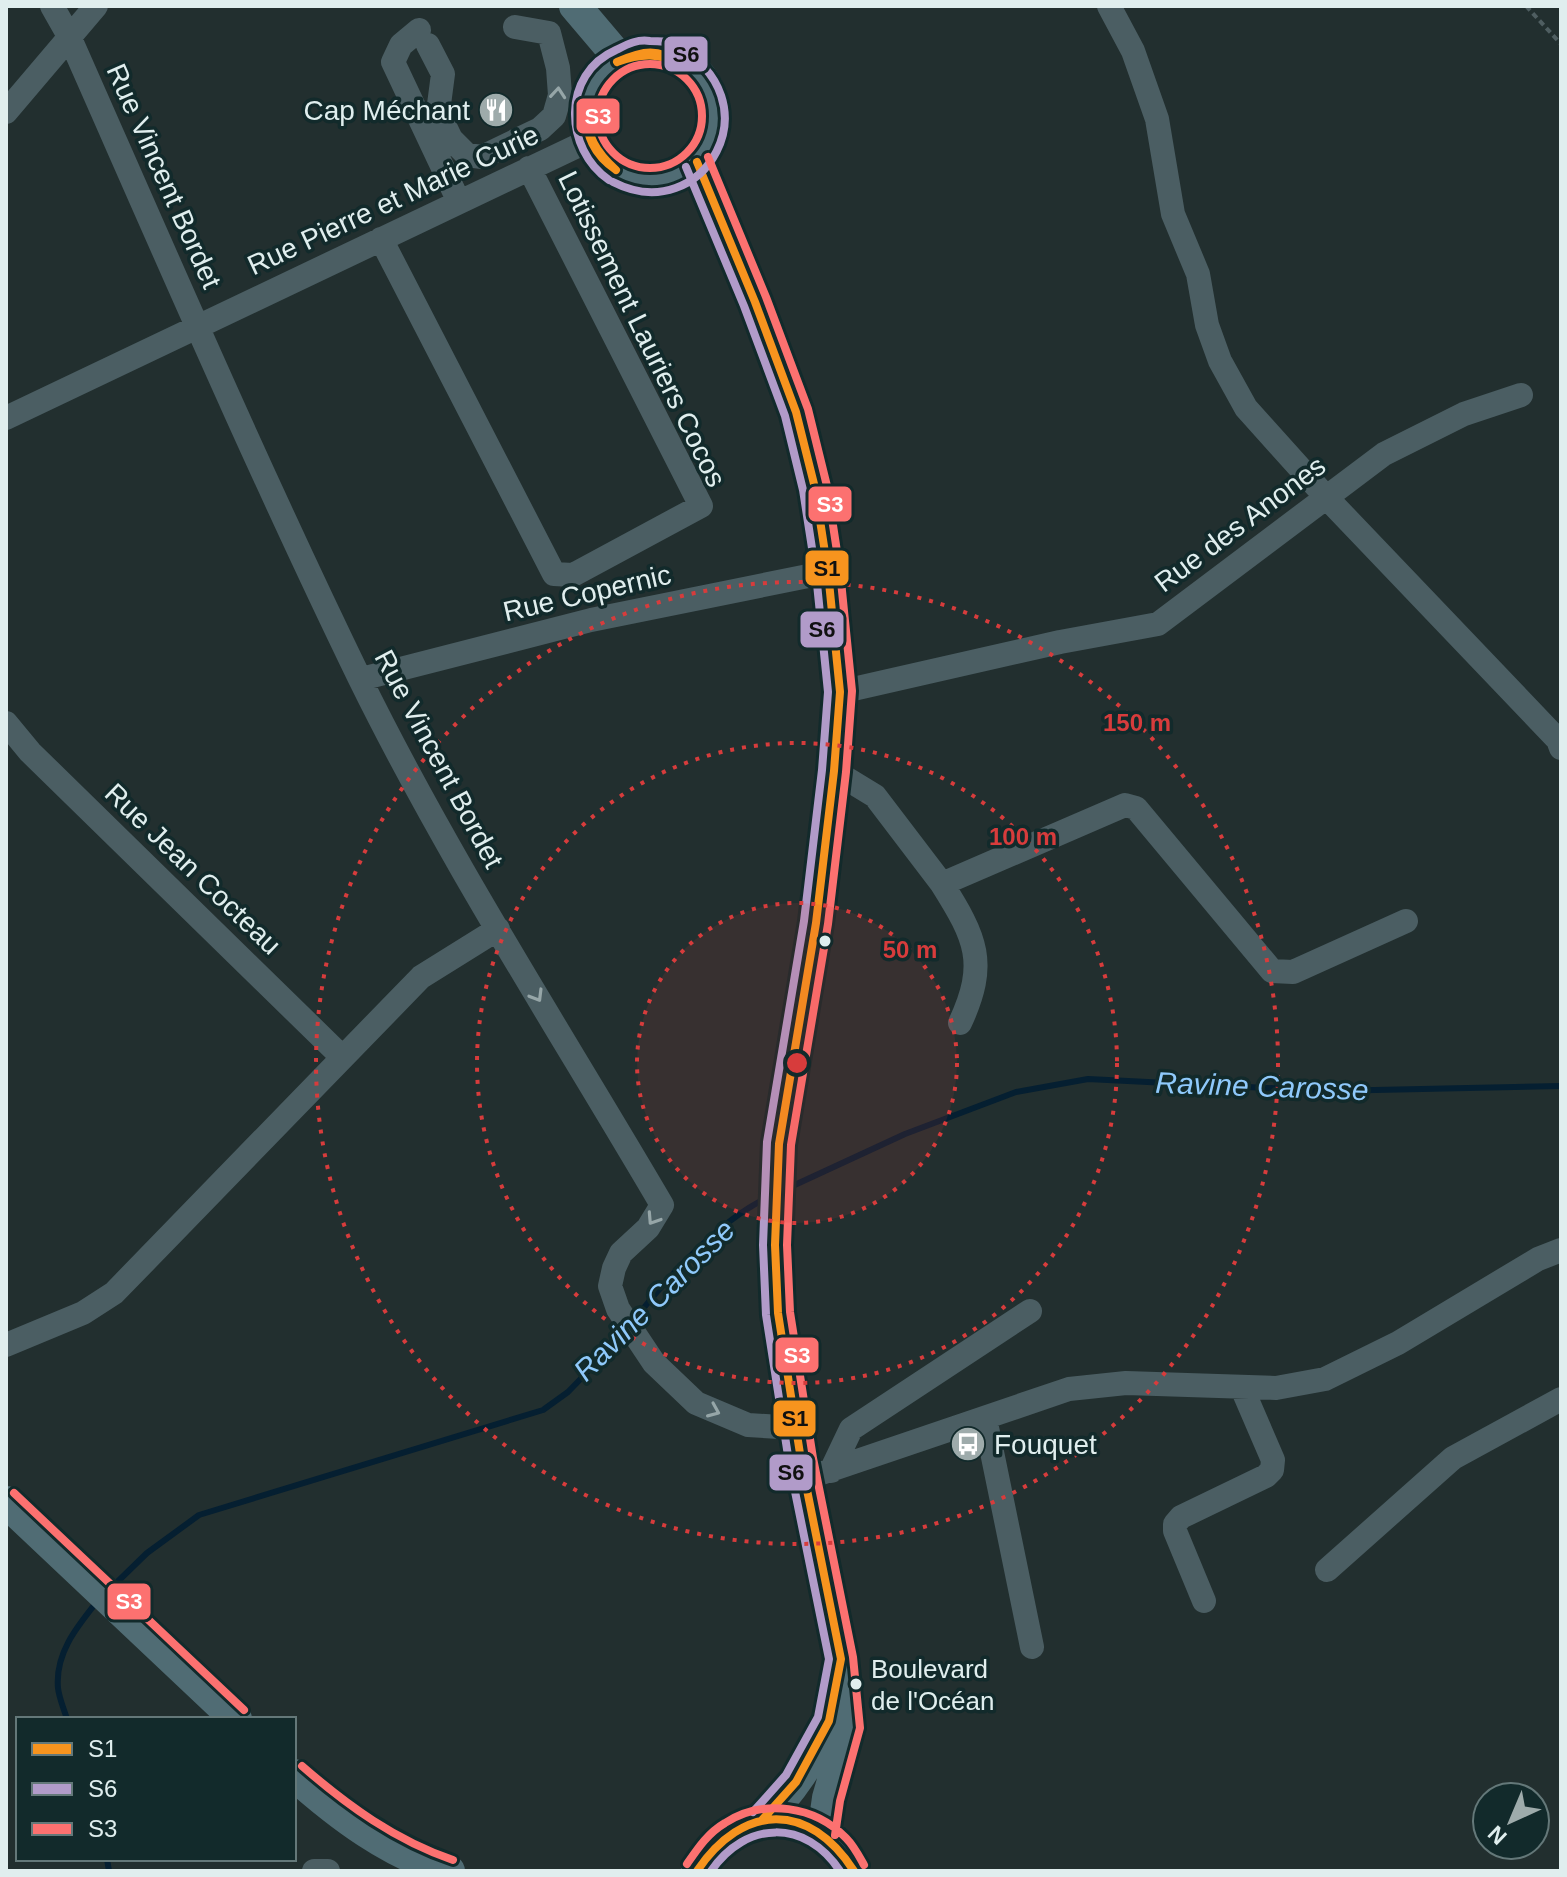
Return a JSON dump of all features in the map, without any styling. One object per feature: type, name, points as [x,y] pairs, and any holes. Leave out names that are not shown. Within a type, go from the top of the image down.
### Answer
[{"type":"main road","points":[[575,6],[620,59]]},
{"type":"main road","points":[[651,52],[672,56],[690,67],[704,83],[712,102],[713,123],[708,143],[697,162],[659,180],[637,179],[617,171],[601,158],[590,140],[585,117],[589,93],[601,74],[620,59],[651,52]]},
{"type":"main road","points":[[697,162],[796,412],[815,488],[828,572],[840,692],[816,923],[779,1144],[775,1245],[778,1313],[796,1428],[818,1475],[848,1729],[828,1798],[823,1833]]},
{"type":"main road","points":[[6,1502],[234,1717]]},
{"type":"main road","points":[[762,1820],[796,1782],[829,1721],[841,1659]]},
{"type":"main road","points":[[296,1777],[360,1828],[403,1853],[449,1871]]},
{"type":"main road","points":[[695,1870],[726,1835],[762,1820],[783,1819],[823,1833],[838,1846],[854,1871]]},
{"type":"street","name":"Rue Vincent Bordet","points":[[52,6],[69,36],[197,327],[361,679],[424,800],[662,1205],[648,1228],[621,1253],[614,1268],[610,1286],[618,1309],[654,1363],[696,1403],[748,1425],[796,1428]]},
{"type":"street","points":[[6,112],[96,6]]},
{"type":"street","points":[[1109,6],[1133,51],[1157,119],[1173,214],[1198,274],[1207,325],[1220,361],[1246,408],[1326,497],[1558,740],[1561,748]]},
{"type":"street","points":[[459,202],[393,62],[401,45],[423,38],[443,74],[438,112],[451,139],[467,155],[482,157],[540,129],[554,116],[560,95],[558,68],[549,33],[515,27]]},
{"type":"street","name":"Rue Pierre et Marie Curie","points":[[6,418],[590,140]]},
{"type":"street","name":"Lotissement Lauriers Cocos","points":[[381,239],[554,574],[573,575],[701,506],[529,168]]},
{"type":"street","name":"Rue des Anones","points":[[840,692],[1060,642],[1158,624],[1384,454],[1464,414],[1521,395]]},
{"type":"street","name":"Rue Copernic","points":[[361,679],[591,620],[828,572]]},
{"type":"street","name":"Rue Jean Cocteau","points":[[6,723],[30,752],[341,1056]]},
{"type":"street","points":[[834,771],[875,796],[942,884],[963,917],[973,944],[978,972],[972,998],[960,1023]]},
{"type":"street","points":[[942,884],[1125,805],[1136,808],[1272,971],[1293,972],[1406,921]]},
{"type":"street","points":[[6,1345],[83,1313],[114,1293],[421,977],[498,929]]},
{"type":"street","points":[[818,1475],[1069,1389],[1126,1383],[1276,1388],[1325,1379],[1398,1343],[1538,1259],[1561,1250]]},
{"type":"street","points":[[818,1475],[851,1429],[1030,1311]]},
{"type":"street","points":[[1204,1601],[1175,1531],[1175,1524],[1181,1517],[1266,1476],[1272,1470],[1273,1460],[1242,1388]]},
{"type":"street","points":[[1327,1570],[1453,1458],[1561,1399]]},
{"type":"street","points":[[985,1418],[1032,1647]]},
{"type":"street","points":[[314,1871],[328,1871]]},
{"type":"path","points":[[1526,6],[1561,44]]},
{"type":"waterway","name":"Ravine Carosse","points":[[786,1189],[905,1134],[1016,1092],[1088,1079],[1329,1091],[1561,1086]]},
{"type":"waterway","name":"Ravine Carosse","points":[[634,1320],[661,1287],[712,1236],[765,1199]]},
{"type":"waterway","name":"Ravine Carosse","points":[[110,1589],[147,1553],[199,1515],[543,1410],[568,1392],[625,1333]]},
{"type":"waterway","name":"Ravine Carosse","points":[[66,1717],[58,1688],[60,1664],[74,1632],[96,1603]]},
{"type":"waterway","name":"Ravine Carosse","points":[[107,1861],[109,1871]]},
{"type":"transit line","name":"S6","points":[[609,180],[583,150],[577,132],[575,112],[585,76],[598,61],[637,41],[671,44],[705,68],[721,96],[724,124],[717,151],[700,174],[676,188],[646,192],[613,182]]},
{"type":"transit line","name":"S1","points":[[617,62],[650,52],[666,55],[683,64]]},
{"type":"transit line","name":"S1","points":[[617,62],[650,56],[683,64]]},
{"type":"transit line","name":"S3","points":[[650,64],[670,68],[693,87],[702,116],[698,136],[679,159],[650,168],[630,164],[607,145],[598,116],[602,96],[621,73],[650,64]]},
{"type":"transit line","name":"S1","points":[[588,109],[588,127],[594,143],[616,170]]},
{"type":"transit line","name":"S1","points":[[588,109],[587,127],[592,144],[616,170]]},
{"type":"transit line","name":"S3","points":[[708,157],[808,409],[827,486],[840,571],[852,691],[828,924],[791,1145],[787,1245],[790,1312],[813,1458],[853,1657],[860,1728],[840,1801],[835,1835]]},
{"type":"transit line","name":"S1","points":[[697,162],[796,412],[815,488],[828,572],[840,692],[816,923],[779,1144],[775,1245],[778,1313],[801,1460],[841,1659],[829,1721],[796,1782],[762,1820]]},
{"type":"transit line","name":"S6","points":[[686,167],[744,306],[785,416],[803,490],[816,574],[828,692],[804,921],[767,1142],[763,1245],[766,1315],[789,1462],[829,1659],[818,1717],[786,1775],[753,1812]]},
{"type":"transit line","name":"S3","points":[[14,1493],[244,1710]]},
{"type":"transit line","name":"S3","points":[[302,1766],[337,1795],[392,1832],[453,1860]]},
{"type":"transit line","name":"S3","points":[[687,1864],[708,1836],[725,1823],[740,1815],[772,1808],[804,1813],[834,1827],[851,1844],[864,1865]]},
{"type":"transit line","name":"S1","points":[[697,1871],[715,1849],[735,1832],[755,1823],[776,1819],[797,1822],[817,1832],[836,1848],[854,1871]]},
{"type":"transit line","name":"S6","points":[[711,1871],[725,1854],[741,1842],[776,1832],[810,1842],[826,1854],[840,1871]]},
{"type":"place","name":"Cap Méchant","points":[[496,110]]},
{"type":"place","name":"Fouquet","points":[[968,1444]]},
{"type":"place","name":"Boulevard de l'Océan","points":[[856,1684]]}]
